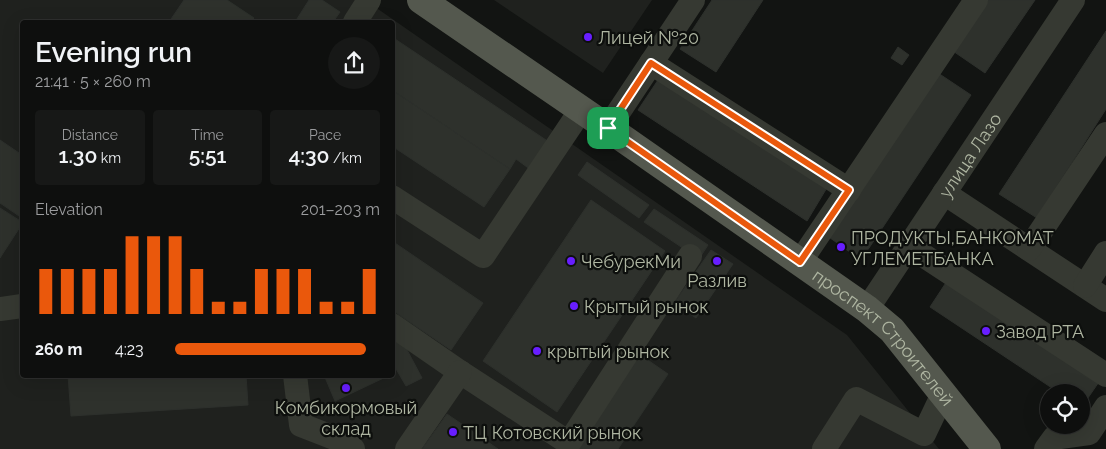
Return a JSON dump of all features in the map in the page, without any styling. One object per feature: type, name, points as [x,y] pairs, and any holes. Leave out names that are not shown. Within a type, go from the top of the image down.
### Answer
[{"type":"main road","name":"проспект Строителей","points":[[420,0],[608,128],[867,309],[892,330],[987,449]]},
{"type":"street","points":[[356,20],[369,0]]},
{"type":"street","points":[[608,128],[693,0]]},
{"type":"street","points":[[800,262],[976,0]]},
{"type":"street","name":"улица Лазо","points":[[867,309],[1073,0]]},
{"type":"street","points":[[651,63],[849,190]]},
{"type":"street","points":[[395,199],[483,256],[581,110]]},
{"type":"street","points":[[1029,249],[1106,134]]},
{"type":"street","points":[[944,193],[1106,300]]},
{"type":"street","points":[[909,246],[1106,375]]},
{"type":"street","points":[[1085,286],[1106,253]]},
{"type":"street","points":[[395,326],[460,372],[573,446],[690,256]]},
{"type":"street","points":[[0,309],[20,306]]},
{"type":"street","points":[[407,449],[460,372]]},
{"type":"street","points":[[295,378],[301,425],[342,441],[353,449]]},
{"type":"street","points":[[824,449],[856,399],[924,434],[943,394]]},
{"type":"street","points":[[1046,449],[1054,438],[1089,434],[1106,407]]},
{"type":"shaded area","points":[[0,0],[365,0],[394,20],[20,20],[20,378],[395,378],[395,21],[847,335],[939,449],[0,449]]},
{"type":"shaded area","name":"Лицей №20","points":[[494,0],[652,0],[603,73]]},
{"type":"building","points":[[184,0],[227,0],[254,18],[252,20],[170,20]]},
{"type":"building","points":[[309,0],[322,0],[340,12],[334,20],[296,20]]},
{"type":"building","points":[[712,0],[763,0],[716,72],[680,49]]},
{"type":"building","points":[[982,0],[1035,0],[985,73],[950,49]]},
{"type":"building","points":[[1106,31],[1106,109],[1037,218],[999,194]]},
{"type":"building","points":[[395,39],[549,142],[531,170],[516,159],[510,169],[395,92]]},
{"type":"building","points":[[898,47],[909,55],[902,65],[891,58]]},
{"type":"building","points":[[935,71],[971,95],[861,260],[826,235]]},
{"type":"building","points":[[660,77],[828,186],[807,221],[638,110]]},
{"type":"building","points":[[395,92],[510,169],[484,207],[395,148]]},
{"type":"building","points":[[0,140],[20,154],[20,217],[0,203]]},
{"type":"building","points":[[587,162],[649,205],[639,218],[578,175]]},
{"type":"building","name":"Крытый рынок","points":[[591,200],[665,251],[557,412],[483,361]]},
{"type":"building","points":[[0,208],[20,221],[20,227],[0,258]]},
{"type":"building","points":[[654,209],[708,245],[699,259],[644,222]]},
{"type":"building","points":[[395,243],[483,303],[451,350],[395,312]]},
{"type":"building","points":[[711,250],[733,264],[696,318],[674,303]]},
{"type":"building","points":[[949,278],[1101,379],[1090,395],[1090,384],[1046,384],[930,307]]},
{"type":"building","points":[[397,331],[422,378],[406,386],[395,367],[395,332]]},
{"type":"building","points":[[639,354],[668,374],[618,449],[580,449],[577,447]]},
{"type":"building","points":[[68,378],[246,378],[248,405],[71,416]]},
{"type":"building","name":"Комбикормовый склад","points":[[325,378],[384,378],[335,401]]},
{"type":"building","name":"ТЦ Котовский рынок","points":[[447,414],[498,449],[422,449]]},
{"type":"place","name":"Лицей №20","points":[[588,37]]},
{"type":"place","name":"ПРОДУКТЫ,БАНКОМАТ УГЛЕМЕТБАНКА","points":[[841,247]]},
{"type":"place","name":"ЧебурекМи","points":[[571,261]]},
{"type":"place","name":"Разлив","points":[[717,261]]},
{"type":"place","name":"Крытый рынок","points":[[574,306]]},
{"type":"place","name":"Завод РТА","points":[[986,331]]},
{"type":"place","name":"крытый рынок","points":[[537,351]]},
{"type":"place","name":"Комбикормовый склад","points":[[346,388]]},
{"type":"place","name":"ТЦ Котовский рынок","points":[[453,432]]},
{"type":"route","points":[[651,63],[849,190],[800,262],[608,128],[651,63]]}]
